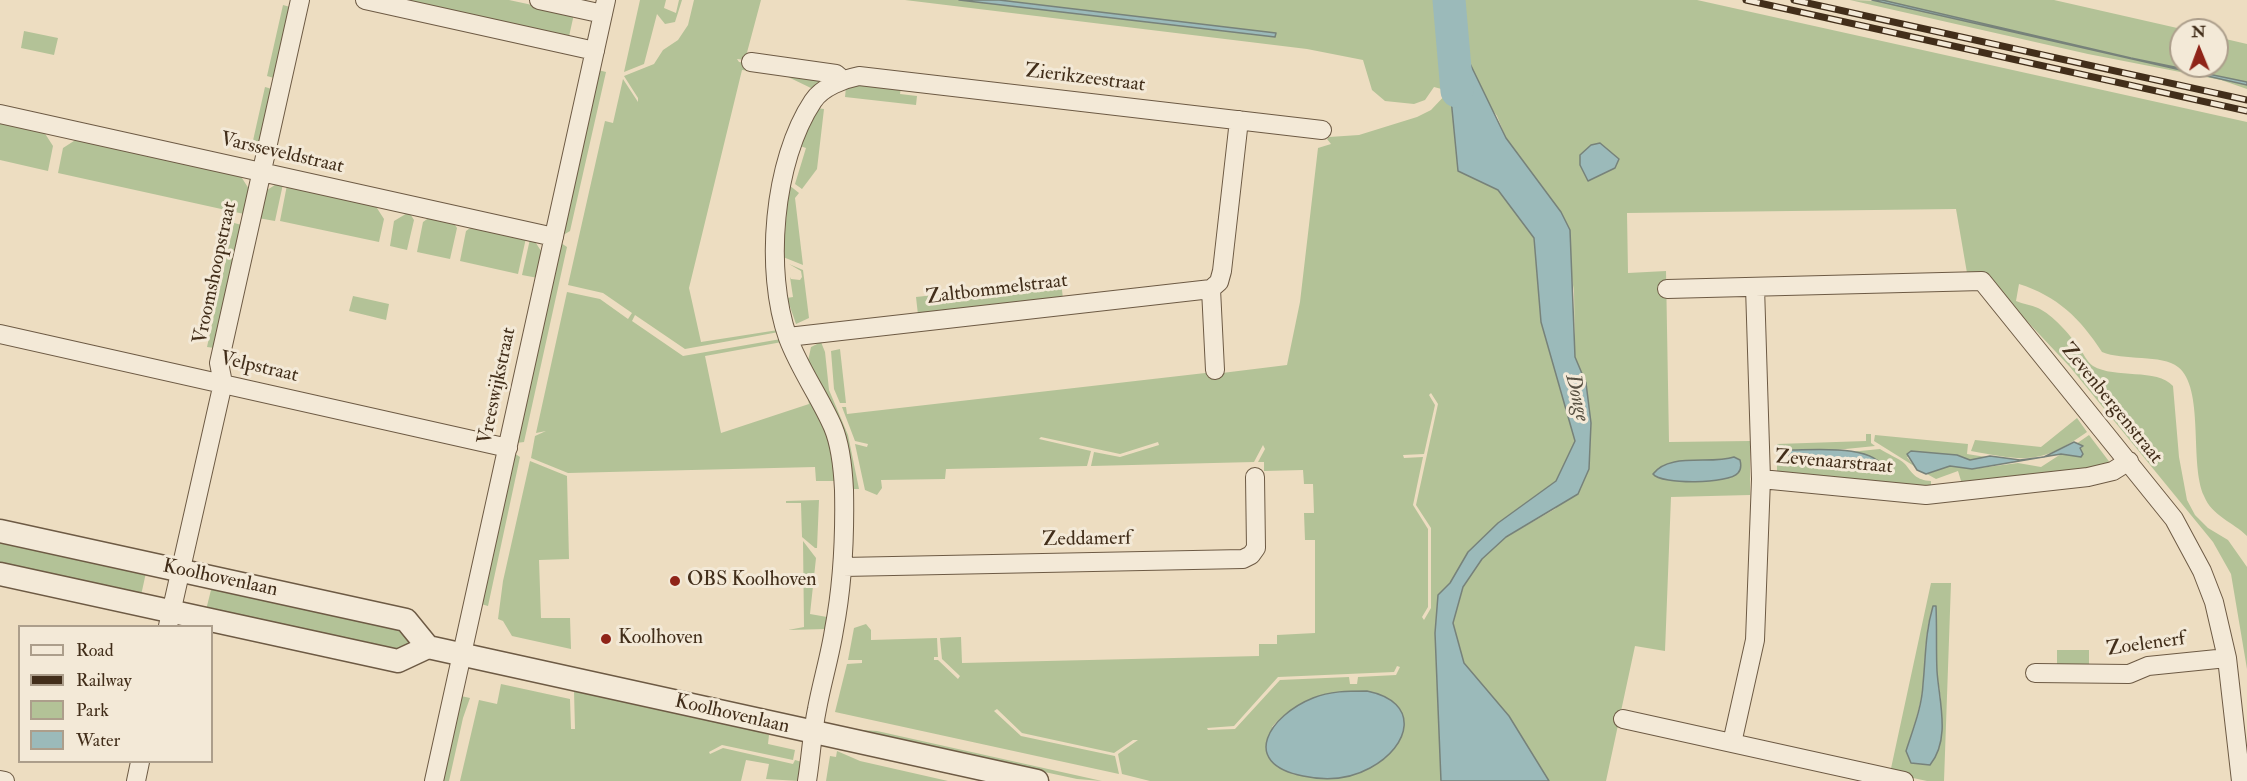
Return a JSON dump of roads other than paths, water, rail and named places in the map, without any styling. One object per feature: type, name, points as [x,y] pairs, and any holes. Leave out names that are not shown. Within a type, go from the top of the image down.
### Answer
[{"type":"street","name":"Vroomshoopstraat","points":[[170,619],[223,383],[219,363],[300,0]]},
{"type":"street","points":[[365,0],[595,51]]},
{"type":"street","points":[[539,0],[605,7]]},
{"type":"street","name":"Vreeswijkstraat","points":[[434,781],[605,7]]},
{"type":"street","name":"Zierikzeestraat","points":[[751,62],[836,74],[842,79],[859,76],[1322,130]]},
{"type":"street","points":[[807,781],[817,710],[834,629],[843,567],[844,488],[840,450],[833,427],[788,338],[781,311],[775,252],[778,206],[791,147],[814,99],[842,79]]},
{"type":"street","name":"Varsseveldstraat","points":[[0,114],[554,237]]},
{"type":"street","points":[[1215,370],[1211,289],[1219,282],[1222,271],[1239,120]]},
{"type":"street","name":"Zevenbergenstraat","points":[[1667,289],[1982,281],[2174,519],[2202,572],[2214,602],[2227,658],[2241,781]]},
{"type":"street","points":[[1755,287],[1761,479]]},
{"type":"street","name":"Zaltbommelstraat","points":[[788,338],[1211,289]]},
{"type":"street","name":"Velpstraat","points":[[0,334],[508,448]]},
{"type":"street","name":"Zevenaarstraat","points":[[1732,743],[1755,640],[1761,479],[1926,495],[2088,477],[2113,471],[2129,461]]},
{"type":"street","name":"Zeddamerf","points":[[843,567],[1243,559],[1251,555],[1256,548],[1255,477]]},
{"type":"street","name":"Koolhovenlaan","points":[[0,531],[406,620],[428,647],[814,734],[1037,781]]},
{"type":"street","points":[[0,574],[170,619],[203,625]]},
{"type":"street","points":[[213,627],[398,661],[428,647]]},
{"type":"street","name":"Zoelenerf","points":[[2036,673],[2129,674],[2148,666],[2227,658]]},
{"type":"street","points":[[1623,719],[1905,781]]},
{"type":"street","points":[[136,781],[140,763]]},
{"type":"street","points":[[0,780],[5,781]]},
{"type":"water","points":[[959,0],[999,0],[1276,33],[1275,37]]},
{"type":"water","points":[[1872,0],[1882,0],[2169,67]]},
{"type":"water","points":[[1446,47],[1462,47],[1506,138],[1561,212],[1570,230],[1575,357],[1586,383],[1591,423],[1589,469],[1578,494],[1506,537],[1482,559],[1463,587],[1453,623],[1464,663],[1509,716],[1549,781],[1441,781],[1435,633],[1438,595],[1450,583],[1468,552],[1498,523],[1556,481],[1575,441],[1541,322],[1534,238],[1498,190],[1458,171]]},
{"type":"water","points":[[2216,78],[2247,82],[2247,85]]},
{"type":"water","points":[[1600,143],[1619,159],[1615,168],[1588,181],[1580,165],[1580,155],[1591,145]]},
{"type":"water","points":[[2074,442],[2083,446],[2080,448],[2083,454],[2081,457],[2061,454],[2044,457]]},
{"type":"water","points":[[1829,449],[1858,452],[1879,462],[1884,470],[1853,461],[1790,457],[1788,454],[1791,450]]},
{"type":"water","points":[[1911,451],[1957,455],[1970,460],[1990,456],[2020,460],[2041,457],[1972,469],[1950,466],[1926,474],[1917,470],[1907,454]]},
{"type":"water","points":[[1734,457],[1740,460],[1741,465],[1738,473],[1732,477],[1695,482],[1668,480],[1653,474],[1660,467],[1669,463]]},
{"type":"water","points":[[1933,606],[1936,606],[1937,671],[1942,732],[1936,755],[1930,765],[1911,763],[1906,751],[1921,701],[1927,635]]},
{"type":"water","points":[[1367,691],[1384,697],[1396,705],[1402,714],[1404,725],[1401,737],[1384,759],[1354,775],[1329,779],[1303,776],[1283,770],[1271,761],[1266,750],[1267,738],[1284,716],[1313,698],[1326,694]]},
{"type":"waterway","name":"Donge","points":[[1449,0],[1457,91]]},
{"type":"railway","points":[[1746,0],[2247,111]]},
{"type":"railway","points":[[1794,0],[2247,100]]},
{"type":"place","name":"OBS Koolhoven","points":[[675,581]]},
{"type":"place","name":"Koolhoven","points":[[606,639]]}]
